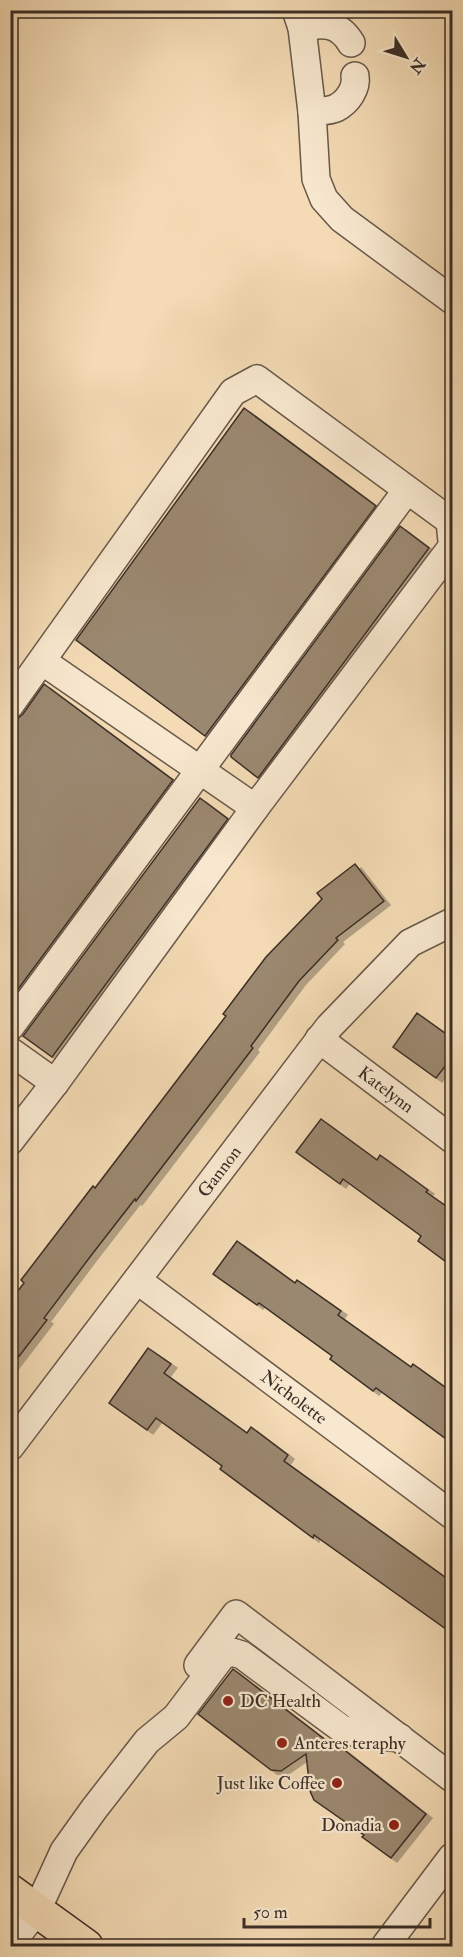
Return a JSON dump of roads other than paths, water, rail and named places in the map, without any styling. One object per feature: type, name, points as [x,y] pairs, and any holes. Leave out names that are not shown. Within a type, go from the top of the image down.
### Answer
[{"type":"main road","points":[[10,1891],[86,1947]]},
{"type":"street","points":[[351,43],[345,33],[333,27],[299,19],[312,112],[316,179],[324,199],[342,219],[453,300]]},
{"type":"street","points":[[312,112],[337,108],[350,96],[357,84],[355,76]]},
{"type":"street","points":[[10,705],[233,392],[256,379],[450,521],[453,541]]},
{"type":"street","points":[[10,1027],[407,490]]},
{"type":"street","points":[[10,1141],[55,1083],[255,808],[453,548]]},
{"type":"street","points":[[42,662],[255,808]]},
{"type":"street","name":"Gannon","points":[[10,1447],[328,1027],[410,943],[453,922]]},
{"type":"street","name":"Katelynn","points":[[319,1039],[453,1139]]},
{"type":"street","points":[[10,1051],[55,1083]]},
{"type":"street","name":"Nicholette","points":[[137,1280],[453,1515]]},
{"type":"street","points":[[10,1944],[37,1910],[64,1851],[147,1741],[157,1720],[236,1614],[453,1778]]},
{"type":"street","points":[[147,1741],[176,1717],[222,1656],[232,1652],[242,1655],[342,1729],[400,1738]]},
{"type":"street","points":[[385,1947],[453,1857]]},
{"type":"place","name":"DC Health","points":[[228,1701]]},
{"type":"place","name":"Anteres teraphy","points":[[282,1743]]},
{"type":"place","name":"Just like Coffee","points":[[337,1783]]},
{"type":"place","name":"Donadia","points":[[394,1825]]}]
